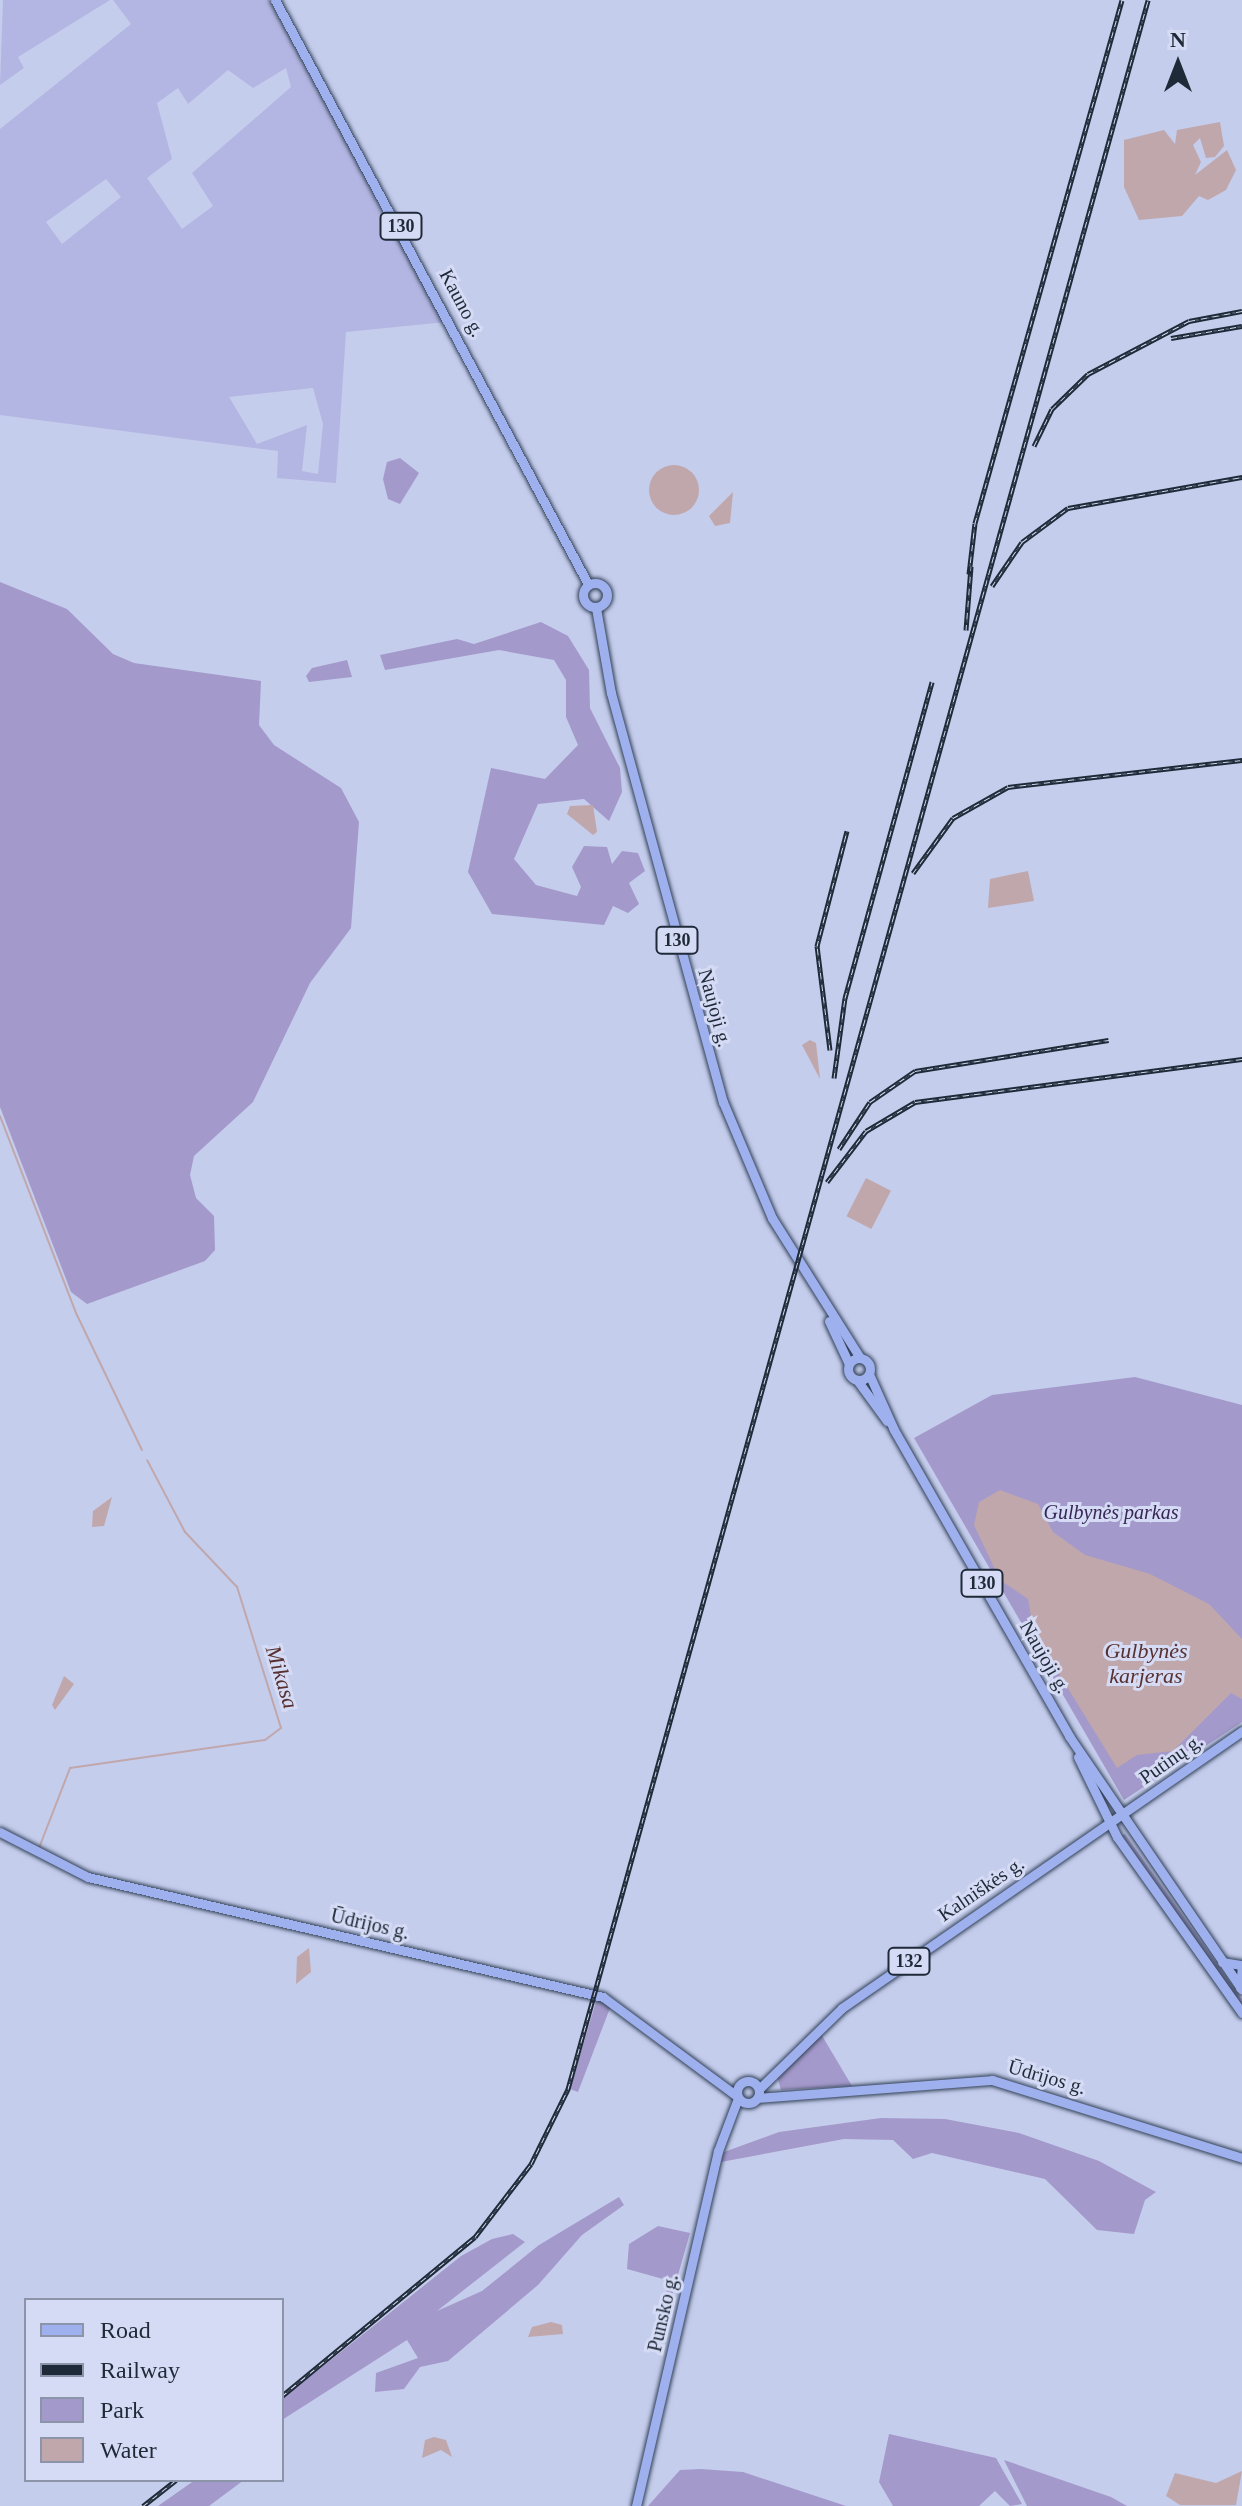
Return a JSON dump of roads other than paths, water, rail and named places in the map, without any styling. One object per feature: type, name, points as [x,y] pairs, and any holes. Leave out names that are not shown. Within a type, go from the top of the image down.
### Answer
[{"type":"main road","name":"Kauno g.","points":[[275,0],[588,584]]},
{"type":"main road","name":"130","points":[[588,584],[606,590],[596,608],[583,601],[588,584]]},
{"type":"main road","name":"Naujoji g.","points":[[596,608],[611,693],[719,1090],[750,1174],[823,1307],[849,1364]]},
{"type":"main road","name":"Naujoji g.","points":[[823,1307],[860,1358]]},
{"type":"main road","name":"130","points":[[860,1358],[869,1374]]},
{"type":"main road","points":[[849,1364],[860,1358]]},
{"type":"main road","name":"130","points":[[849,1364],[857,1380]]},
{"type":"main road","name":"Naujoji g.","points":[[869,1374],[894,1430],[1069,1736],[1241,1989]]},
{"type":"main road","points":[[857,1380],[869,1374]]},
{"type":"main road","name":"Naujoji g.","points":[[857,1380],[894,1430]]},
{"type":"main road","name":"Putinų g.","points":[[1120,1815],[1242,1731]]},
{"type":"main road","name":"Naujoji g.","points":[[1069,1736],[1110,1822],[1242,2013]]},
{"type":"main road","name":"Kalniškės g.","points":[[754,2088],[842,2008],[1120,1815]]},
{"type":"main road","name":"Ūdrijos g.","points":[[0,1832],[88,1877],[603,1997],[738,2097]]},
{"type":"main road","name":"Kalniškės g.","points":[[754,2088],[776,2071],[789,2055]]},
{"type":"main road","points":[[776,2071],[782,2093]]},
{"type":"main road","name":"Ūdrijos g.","points":[[716,2082],[782,2093],[1004,2082],[1242,2158]]},
{"type":"main road","name":"Punsko g.","points":[[636,2506],[726,2128],[738,2097],[754,2088]]},
{"type":"main road","name":"Punsko g.","points":[[726,2128],[748,2104],[754,2088]]},
{"type":"main road","points":[[738,2097],[748,2104]]},
{"type":"water","points":[[1220,122],[1224,146],[1215,157],[1206,158],[1200,138],[1193,145],[1201,162],[1195,175],[1227,150],[1236,170],[1226,190],[1208,200],[1199,196],[1182,216],[1139,220],[1124,187],[1124,140],[1164,130],[1175,144],[1177,130]]},
{"type":"water","points":[[674,465],[692,472],[699,490],[692,508],[674,515],[656,508],[649,490],[656,472]]},
{"type":"water","points":[[733,492],[730,523],[715,526],[709,516]]},
{"type":"water","points":[[593,805],[597,832],[593,835],[567,814],[570,806]]},
{"type":"water","points":[[1028,871],[1034,901],[988,908],[990,879]]},
{"type":"water","points":[[810,1040],[816,1043],[820,1079],[802,1045]]},
{"type":"water","points":[[866,1178],[891,1191],[871,1229],[846,1216]]},
{"type":"water","name":"Gulbynės karjeras","points":[[1000,1490],[1038,1504],[1053,1532],[1085,1555],[1150,1574],[1209,1604],[1242,1639],[1242,1699],[1231,1693],[1173,1751],[1137,1755],[1117,1768],[1034,1633],[1028,1599],[1000,1580],[974,1525],[979,1502]]},
{"type":"water","points":[[112,1497],[104,1526],[92,1527],[93,1511]]},
{"type":"water","points":[[64,1676],[74,1684],[55,1710],[52,1705]]},
{"type":"water","points":[[309,1948],[311,1972],[296,1984],[297,1957]]},
{"type":"water","points":[[551,2322],[562,2325],[563,2334],[528,2337],[532,2327]]},
{"type":"water","points":[[434,2437],[446,2440],[452,2457],[441,2450],[422,2458],[425,2440]]},
{"type":"water","points":[[1242,2471],[1236,2505],[1180,2505],[1166,2496],[1175,2473],[1216,2483]]},
{"type":"waterway","name":"Mikasa","points":[[0,1116],[76,1313],[142,1450]]},
{"type":"waterway","name":"Mikasa","points":[[39,1848],[70,1768],[265,1740],[281,1728],[237,1587],[185,1532],[147,1460]]},
{"type":"railway","points":[[969,574],[975,523],[1122,0]]},
{"type":"railway","points":[[284,2394],[475,2237],[531,2164],[568,2089],[1148,0]]},
{"type":"railway","points":[[1034,446],[1052,409],[1088,374],[1189,321],[1242,311]]},
{"type":"railway","points":[[1171,338],[1242,326]]},
{"type":"railway","points":[[992,586],[1022,542],[1068,508],[1242,477]]},
{"type":"railway","points":[[966,630],[971,566]]},
{"type":"railway","points":[[834,1078],[845,998],[932,682]]},
{"type":"railway","points":[[913,873],[953,818],[1008,787],[1242,760]]},
{"type":"railway","points":[[830,1050],[817,946],[847,831]]},
{"type":"railway","points":[[839,1149],[870,1102],[915,1071],[1109,1040]]},
{"type":"railway","points":[[827,1182],[866,1131],[915,1102],[1242,1059]]},
{"type":"railway","points":[[143,2506],[173,2482]]},
{"type":"park label","name":"Gulbynės parkas","points":[[1111,1512]]}]
